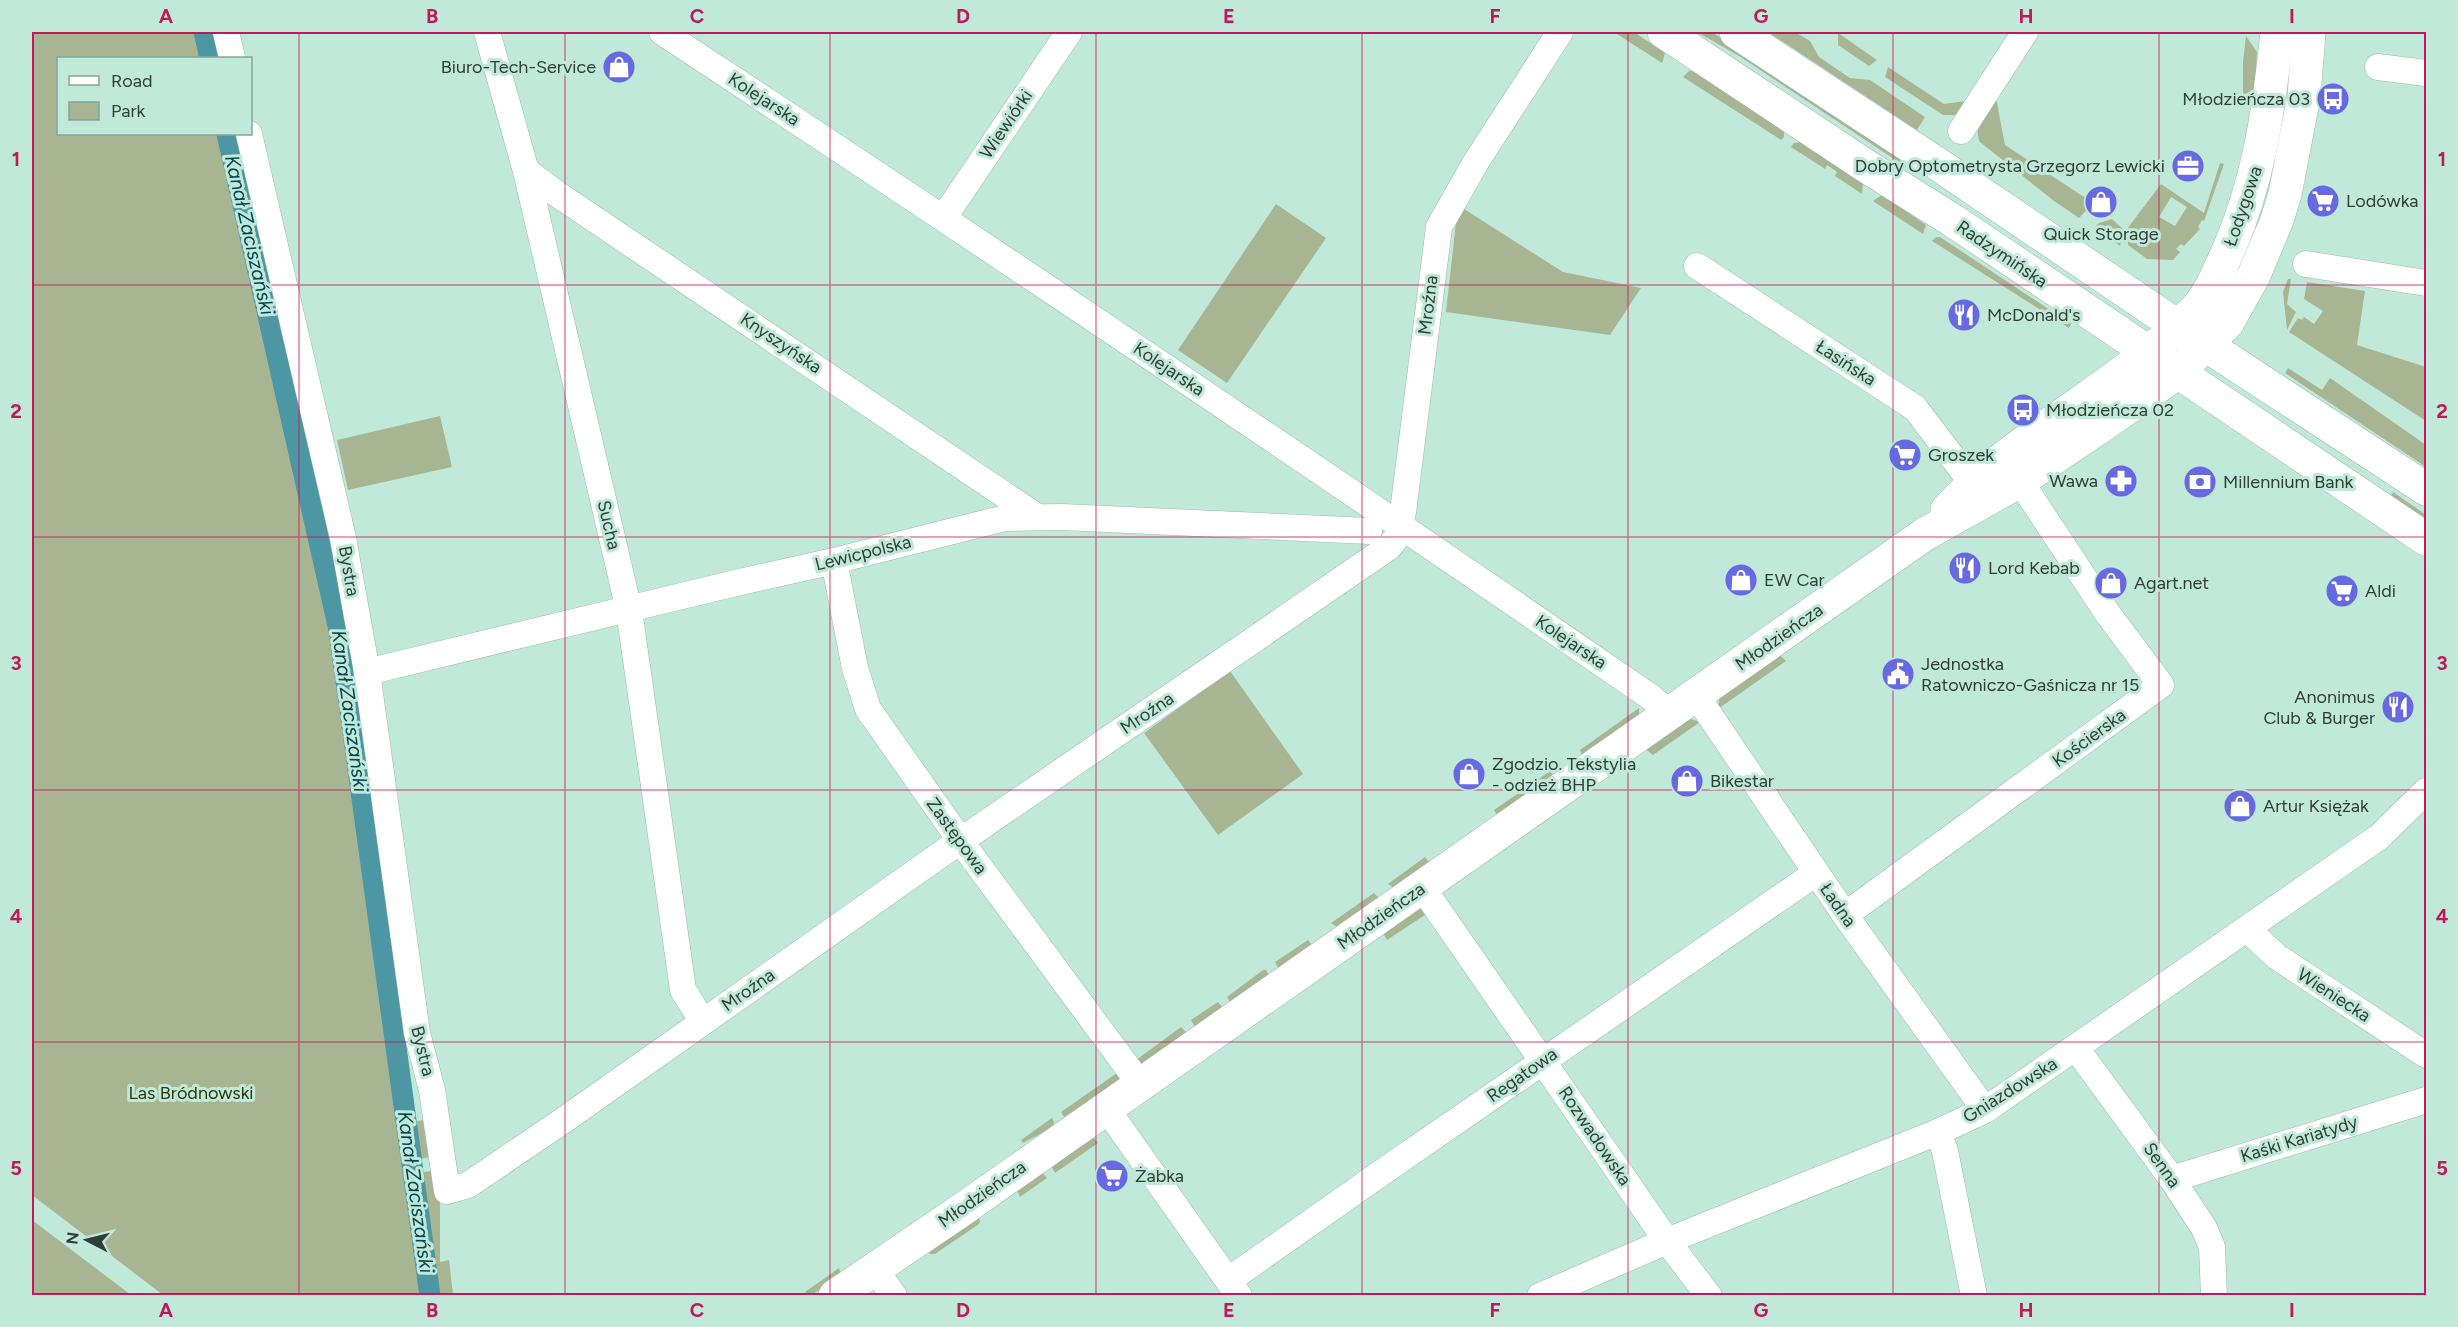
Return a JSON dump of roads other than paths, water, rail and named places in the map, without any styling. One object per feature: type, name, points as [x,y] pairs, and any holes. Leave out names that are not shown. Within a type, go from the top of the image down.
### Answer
[{"type":"main road","name":"Radzymińska","points":[[1664,32],[1947,217],[2427,539]]},
{"type":"main road","points":[[1736,32],[1948,170],[2177,327],[2427,489]]},
{"type":"main road","name":"Łodygowa","points":[[2147,352],[2195,310],[2209,290],[2233,240],[2252,187],[2270,103],[2277,32]]},
{"type":"main road","name":"Łodygowa","points":[[2206,345],[2222,330],[2237,309],[2277,220],[2304,96],[2309,32]]},
{"type":"main road","name":"Młodzieńcza","points":[[835,1296],[1925,534],[2020,481],[2177,373],[2206,345]]},
{"type":"main road","name":"Młodzieńcza","points":[[1925,534],[1972,483],[2147,352]]},
{"type":"street","points":[[226,32],[232,57]]},
{"type":"street","name":"Sucha","points":[[487,32],[526,171],[629,610],[683,990],[703,1022]]},
{"type":"street","name":"Kolejarska","points":[[662,32],[944,217],[1652,698],[1670,714]]},
{"type":"street","name":"Wiewiórki","points":[[944,217],[1069,32]]},
{"type":"street","name":"Mroźna","points":[[447,1191],[468,1185],[960,841],[1389,547],[1397,537],[1400,526],[1439,227],[1476,162],[1560,32]]},
{"type":"street","points":[[1960,131],[2025,32]]},
{"type":"street","points":[[2378,66],[2427,74]]},
{"type":"street","name":"Bystra","points":[[249,135],[331,478],[367,672],[417,1033],[432,1090],[447,1191]]},
{"type":"street","name":"Knyszyńska","points":[[526,171],[1036,516]]},
{"type":"street","points":[[2306,264],[2427,283]]},
{"type":"street","name":"Łasińska","points":[[1697,266],[1915,408],[1972,483]]},
{"type":"street","name":"Kościerska","points":[[1845,915],[2161,685],[2108,614],[2020,481]]},
{"type":"street","name":"Lewicpolska","points":[[367,672],[1005,518],[1036,516],[1369,531]]},
{"type":"street","name":"Zastępowa","points":[[834,561],[855,668],[868,709],[960,841],[1140,1084]]},
{"type":"street","name":"Ładna","points":[[1696,695],[1845,915],[1985,1110]]},
{"type":"street","name":"Gniazdowska","points":[[1540,1296],[1667,1241],[1938,1132],[1985,1110],[2379,837],[2427,791]]},
{"type":"street","name":"Regatowa","points":[[1234,1288],[1543,1060],[1816,873]]},
{"type":"street","name":"Rozwadowska","points":[[1422,887],[1667,1241],[1709,1296]]},
{"type":"street","name":"Wieniecka","points":[[2247,929],[2277,957],[2427,1055]]},
{"type":"street","name":"Senna","points":[[2076,1048],[2172,1179],[2204,1228],[2212,1247],[2214,1296]]},
{"type":"street","name":"Kaśki Kariatydy","points":[[2172,1179],[2427,1100]]},
{"type":"street","points":[[1106,1108],[1234,1288]]},
{"type":"street","points":[[1938,1132],[1945,1151],[1974,1296]]},
{"type":"street","points":[[874,1269],[894,1296]]},
{"type":"waterway","name":"Kanał Zaciszański","points":[[204,32],[210,57]]},
{"type":"waterway","name":"Kanał Zaciszański","points":[[227,135],[339,630],[430,1296]]},
{"type":"place","name":"Biuro-Tech-Service","points":[[619,67]]},
{"type":"place","name":"Młodzieńcza 03","points":[[2333,99]]},
{"type":"place","name":"Dobry Optometrysta Grzegorz Lewicki","points":[[2188,166]]},
{"type":"place","name":"Lodówka","points":[[2323,201]]},
{"type":"place","name":"Quick Storage","points":[[2101,202]]},
{"type":"place","name":"McDonald's","points":[[1964,315]]},
{"type":"place","name":"Młodzieńcza 02","points":[[2023,410]]},
{"type":"place","name":"Groszek","points":[[1905,455]]},
{"type":"place","name":"Wawa","points":[[2121,481]]},
{"type":"place","name":"Millennium Bank","points":[[2200,482]]},
{"type":"place","name":"Lord Kebab","points":[[1965,568]]},
{"type":"place","name":"EW Car","points":[[1741,580]]},
{"type":"place","name":"Agart.net","points":[[2111,583]]},
{"type":"place","name":"Aldi","points":[[2342,591]]},
{"type":"place","name":"Jednostka Ratowniczo-Gaśnicza nr 15","points":[[1898,674]]},
{"type":"place","name":"Anonimus Club & Burger","points":[[2398,707]]},
{"type":"place","name":"Zgodzio. Tekstylia - odzież BHP","points":[[1469,774]]},
{"type":"place","name":"Bikestar","points":[[1687,781]]},
{"type":"place","name":"Artur Księżak","points":[[2240,806]]},
{"type":"place","name":"Żabka","points":[[1112,1176]]},
{"type":"park label","name":"Las Bródnowski","points":[[191,1093]]}]
